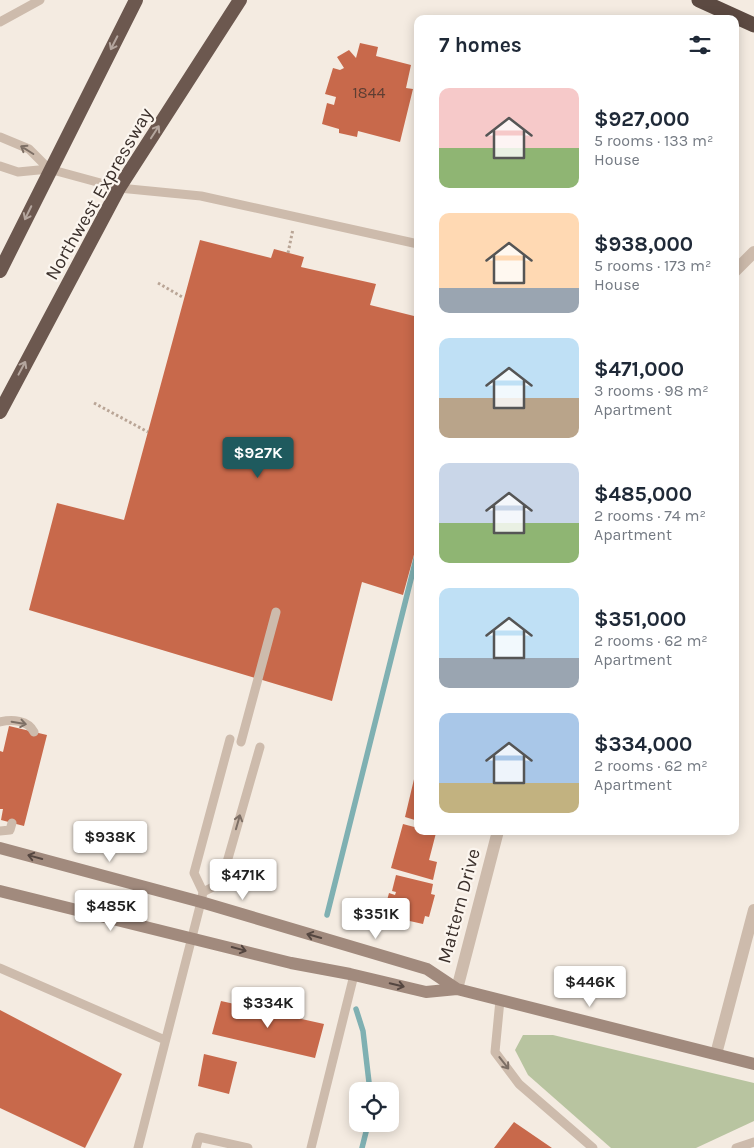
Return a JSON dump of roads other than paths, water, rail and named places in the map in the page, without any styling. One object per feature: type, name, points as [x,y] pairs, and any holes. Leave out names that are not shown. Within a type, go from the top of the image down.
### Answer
[{"type":"highway","points":[[0,271],[49,169],[136,0]]},
{"type":"highway","name":"Northwest Expressway","points":[[0,412],[119,188],[240,0]]},
{"type":"highway","points":[[699,0],[734,15]]},
{"type":"highway","points":[[739,18],[754,25]]},
{"type":"main road","points":[[0,848],[202,897],[428,969],[457,989]]},
{"type":"main road","points":[[0,891],[291,963],[426,992],[457,989],[754,1064]]},
{"type":"street","points":[[739,267],[754,252]]},
{"type":"street","name":"Mattern Drive","points":[[457,989],[497,835]]},
{"type":"street","points":[[716,1054],[754,910]]},
{"type":"lane","points":[[0,22],[40,0]]},
{"type":"lane","points":[[0,137],[29,149],[49,169]]},
{"type":"lane","points":[[0,166],[18,172],[49,169],[119,188],[202,196],[414,243]]},
{"type":"lane","points":[[241,742],[276,612]]},
{"type":"lane","points":[[0,722],[25,723],[34,732]]},
{"type":"lane","points":[[138,1148],[202,897],[194,873],[230,739]]},
{"type":"lane","points":[[202,897],[221,883],[260,747]]},
{"type":"lane","points":[[0,831],[10,830],[12,823]]},
{"type":"lane","points":[[0,968],[165,1040]]},
{"type":"lane","points":[[311,1148],[354,975]]},
{"type":"lane","points":[[500,1000],[495,1052],[519,1084],[593,1148]]},
{"type":"lane","points":[[196,1148],[199,1137],[248,1148]]},
{"type":"lane","points":[[736,1148],[754,1142]]},
{"type":"waterway","points":[[327,915],[414,567]]},
{"type":"waterway","points":[[356,1009],[363,1031],[369,1082]]},
{"type":"waterway","points":[[362,1148],[366,1132]]}]
